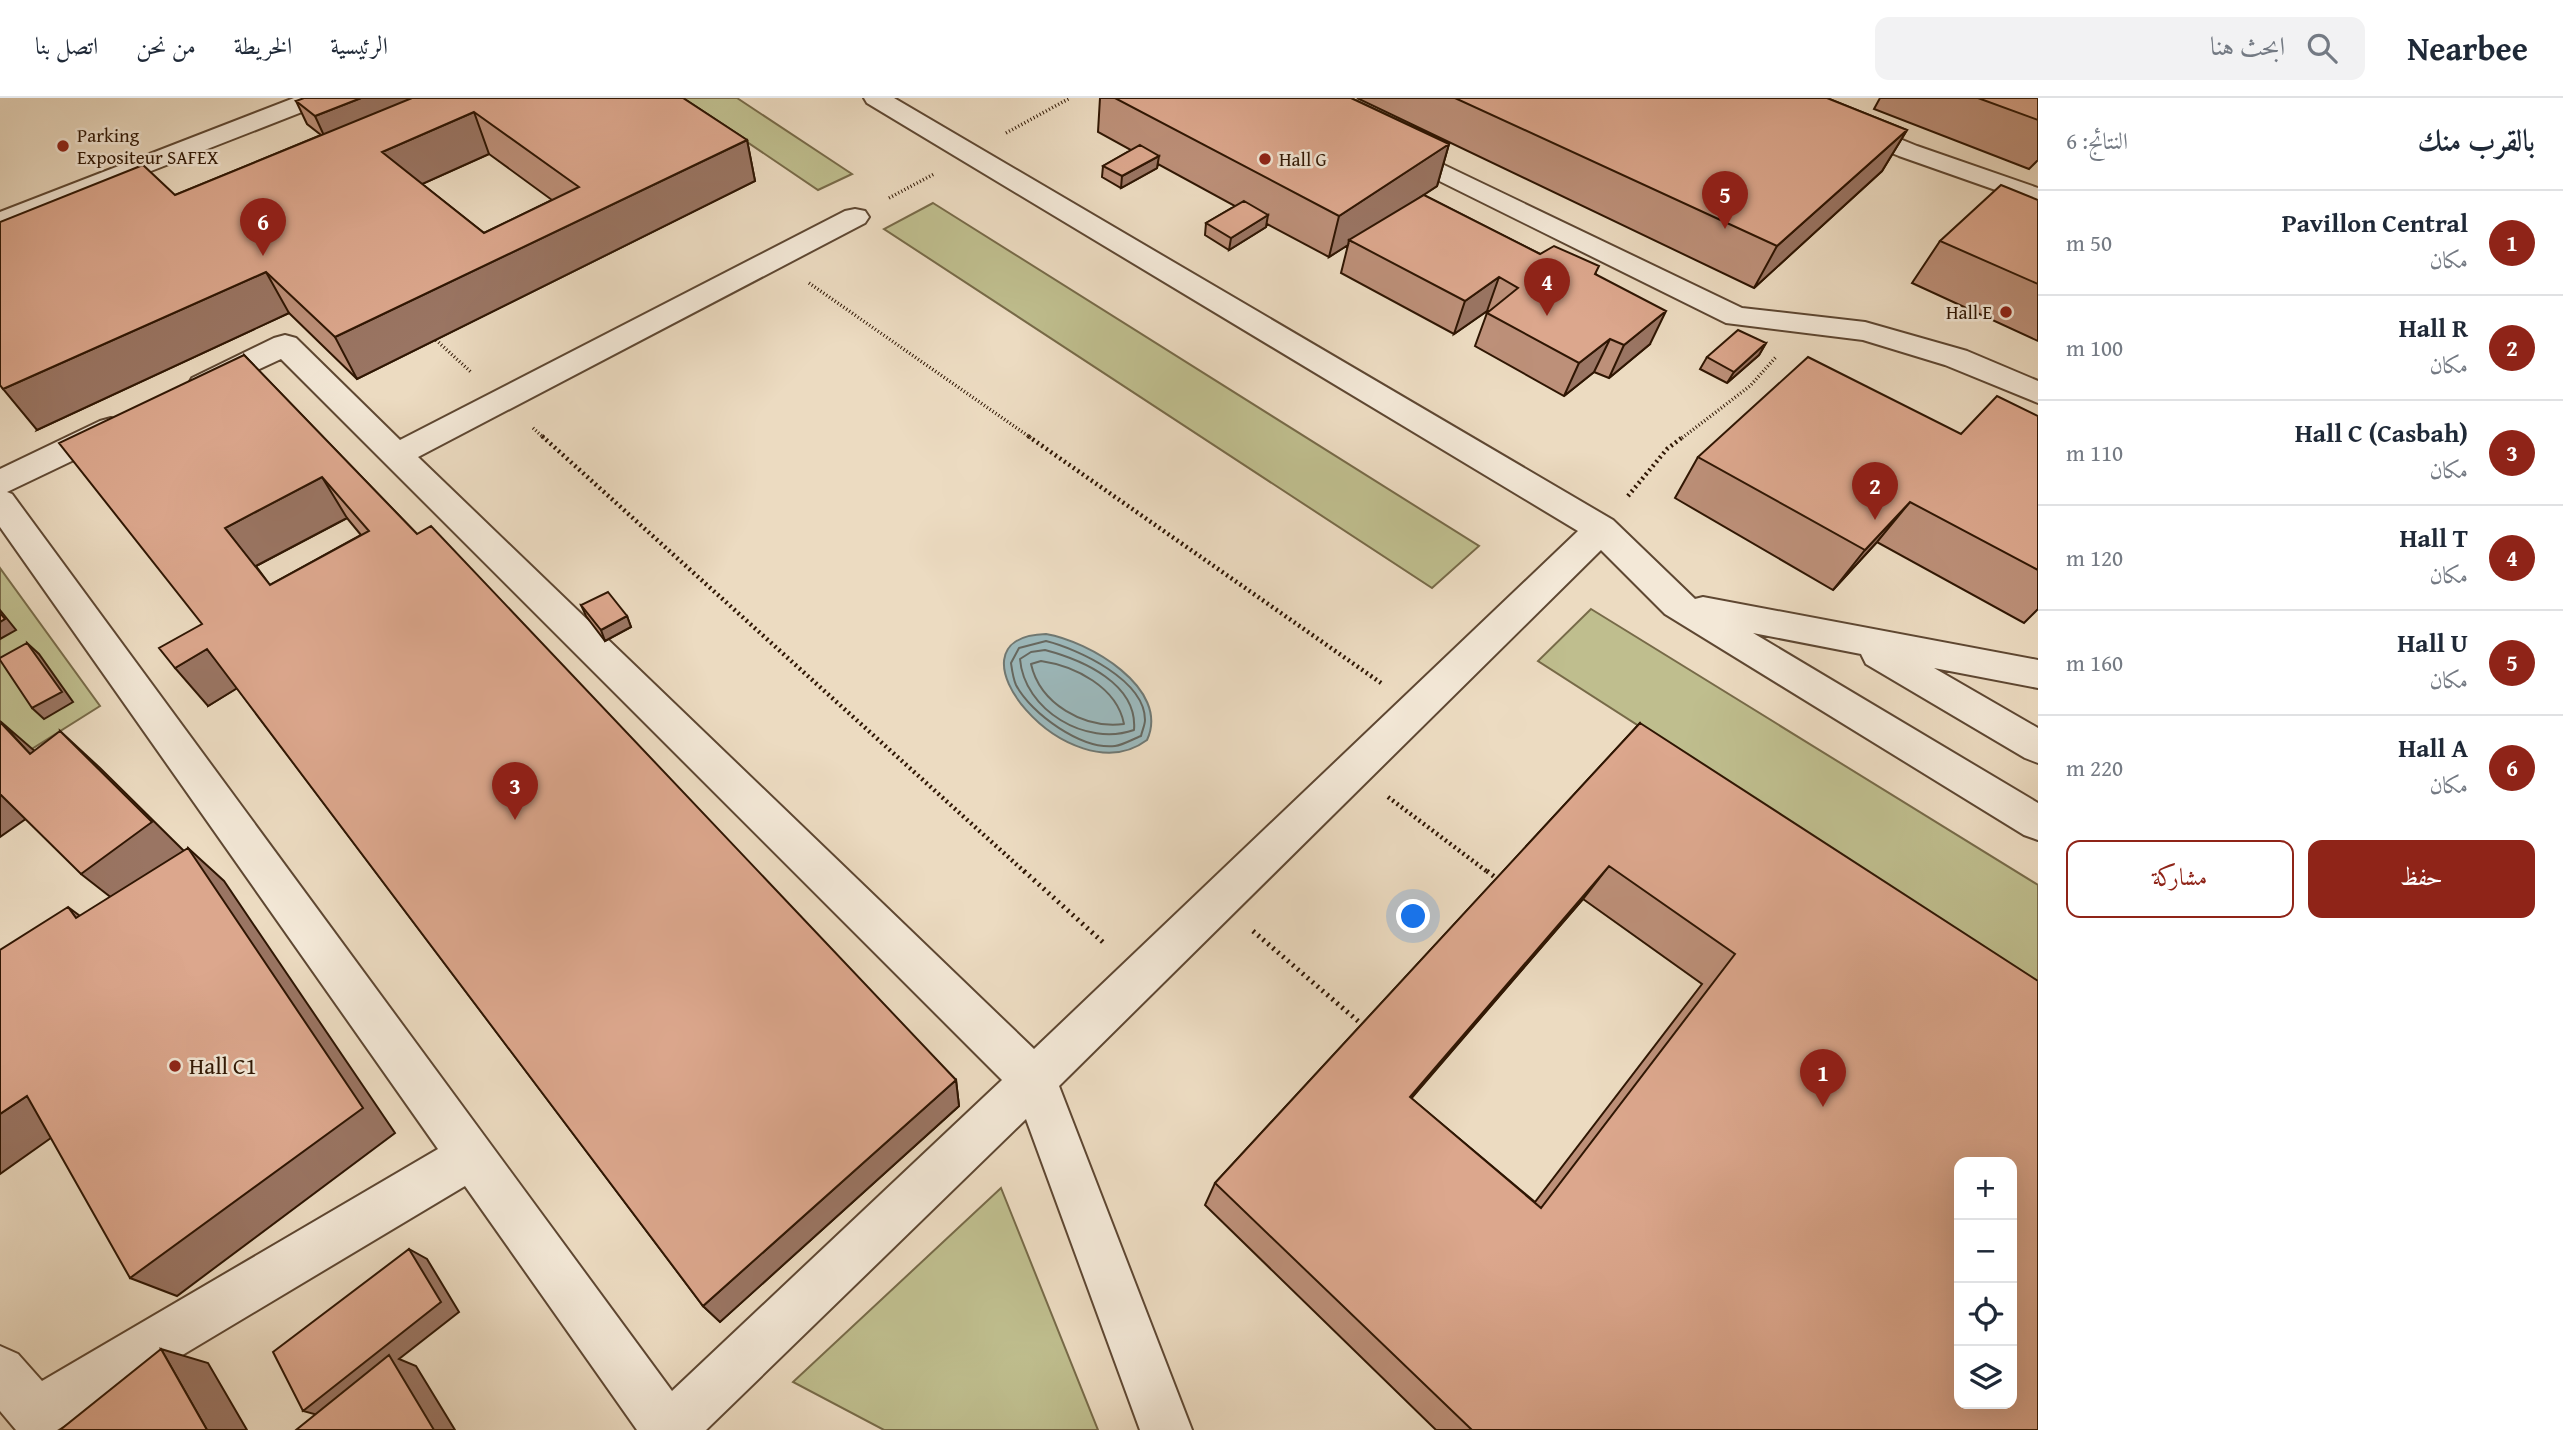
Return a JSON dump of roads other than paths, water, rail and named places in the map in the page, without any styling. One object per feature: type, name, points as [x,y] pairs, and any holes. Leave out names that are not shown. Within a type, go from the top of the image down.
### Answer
[{"type":"lane","points":[[0,222],[316,98]]},
{"type":"lane","points":[[876,98],[1601,529],[1677,605],[2038,823]]},
{"type":"lane","points":[[1790,100],[1908,151],[2038,197]]},
{"type":"lane","points":[[1375,140],[1735,316],[1865,331],[1956,358],[2038,393]]},
{"type":"lane","points":[[396,455],[855,217]]},
{"type":"lane","points":[[174,399],[285,345],[1034,1080],[1166,1430]]},
{"type":"lane","points":[[0,483],[136,417]]},
{"type":"lane","points":[[0,502],[668,1430],[1034,1080],[1601,529]]},
{"type":"lane","points":[[1677,605],[2038,674]]},
{"type":"lane","points":[[1853,639],[2038,747]]},
{"type":"lane","points":[[0,1372],[36,1413],[471,1156]]},
{"type":"water","points":[[1046,634],[1083,646],[1103,657],[1137,685],[1147,702],[1151,721],[1147,740],[1116,752],[1083,748],[1052,733],[1026,710],[1009,684],[1004,660],[1015,642]]},
{"type":"place","name":"Parking Expositeur SAFEX","points":[[63,146]]},
{"type":"place","name":"Hall G","points":[[1265,159]]},
{"type":"place","name":"Hall U","points":[[1725,229]]},
{"type":"place","name":"Hall A","points":[[263,256]]},
{"type":"place","name":"Hall E","points":[[2006,312]]},
{"type":"place","name":"Hall T","points":[[1547,316]]},
{"type":"place","name":"Hall R","points":[[1875,520]]},
{"type":"place","name":"Hall C (Casbah)","points":[[515,820]]},
{"type":"place","name":"Hall C1","points":[[175,1066]]},
{"type":"place","name":"Pavillon Central","points":[[1823,1107]]}]
